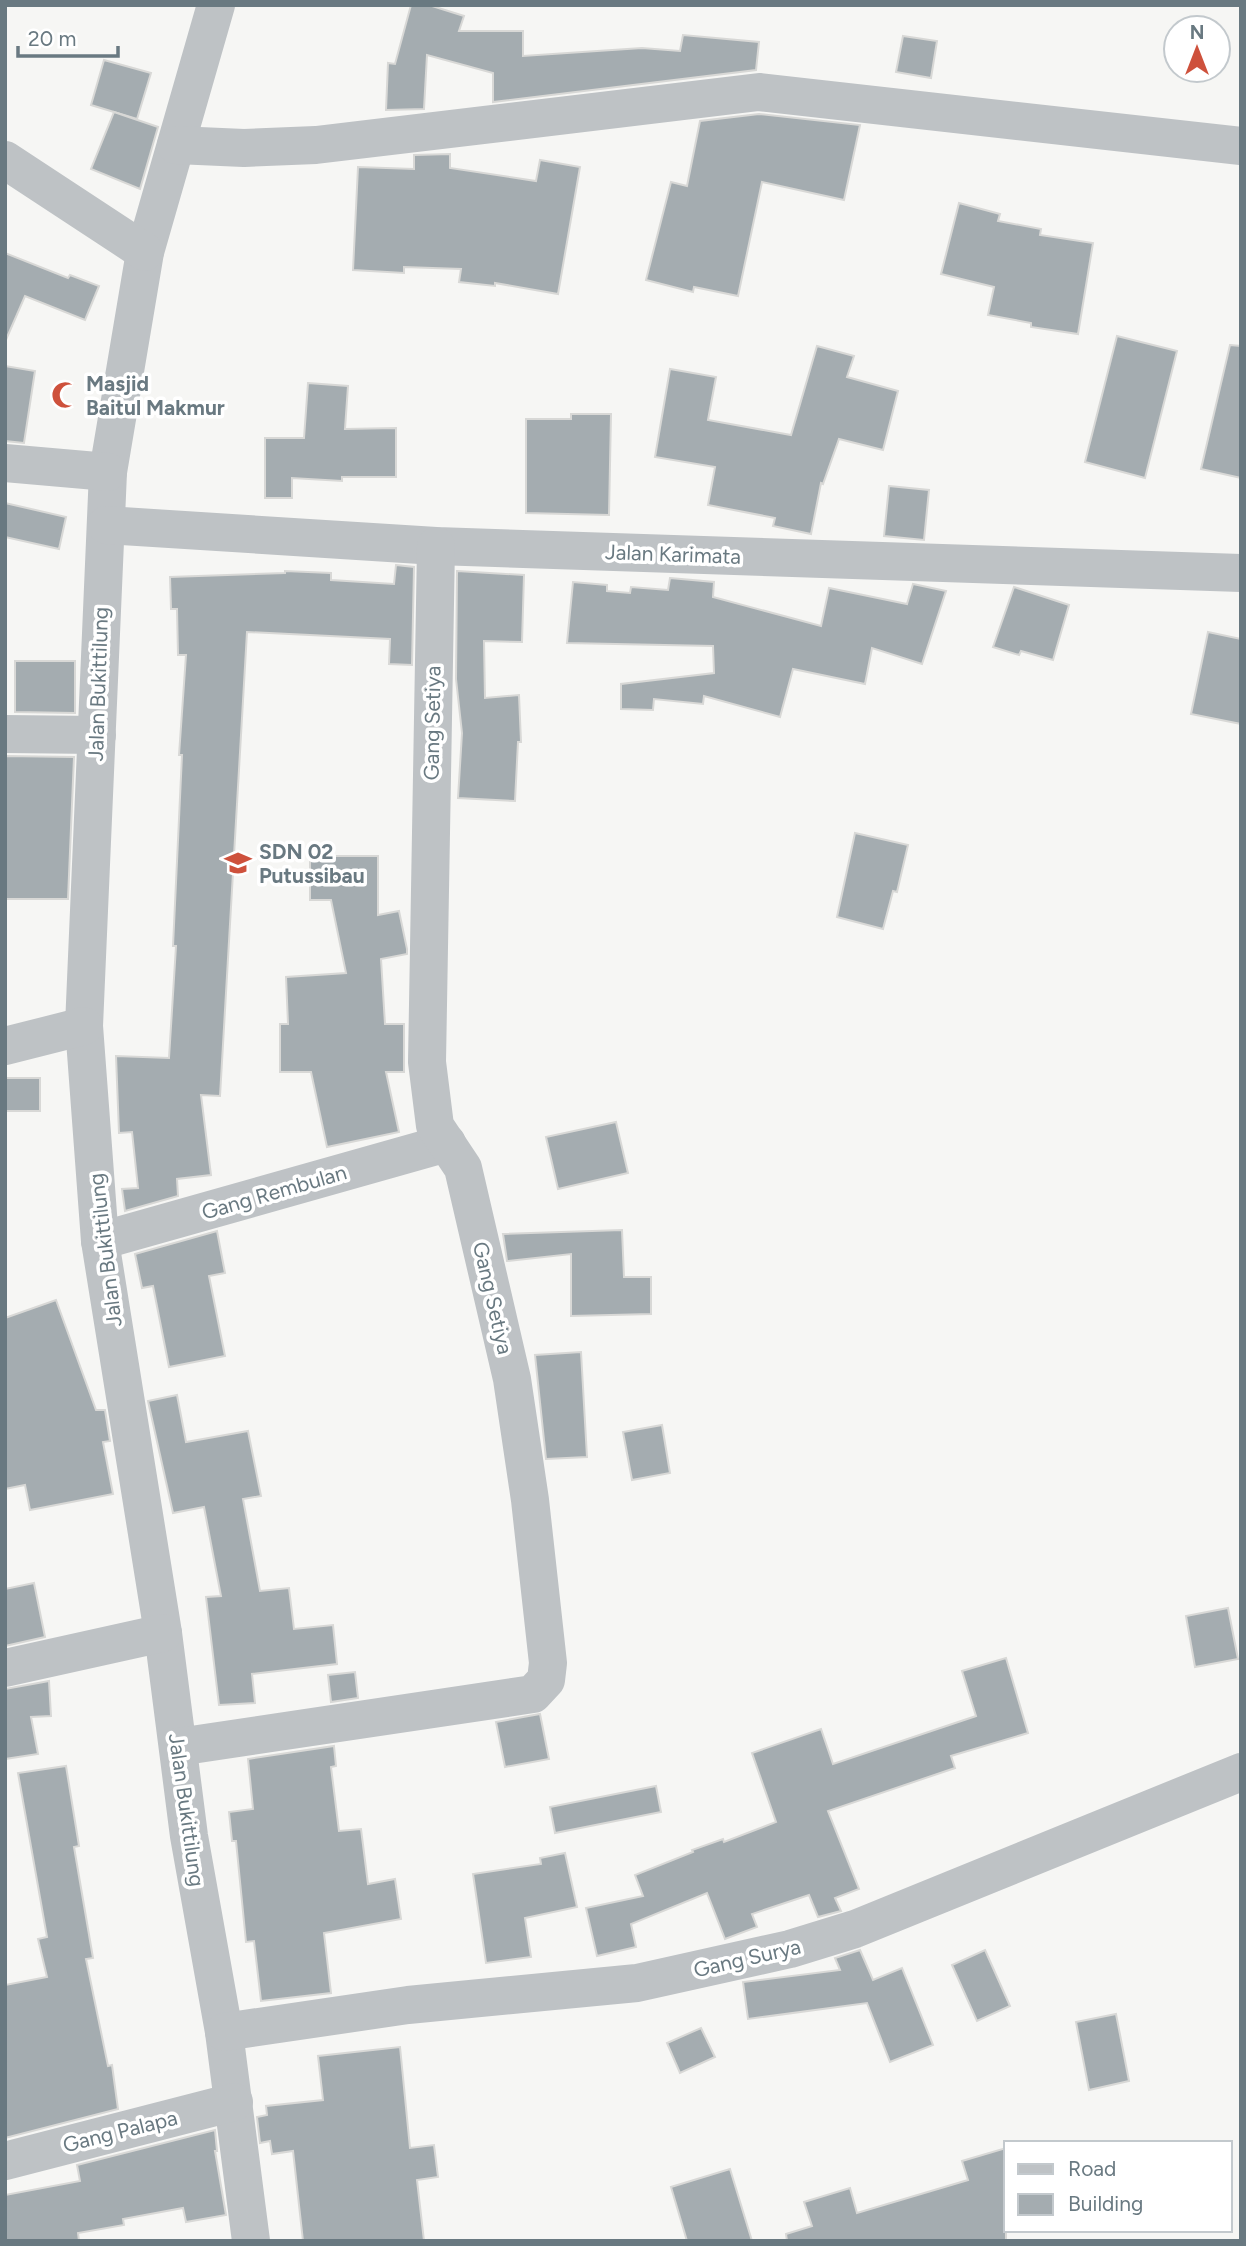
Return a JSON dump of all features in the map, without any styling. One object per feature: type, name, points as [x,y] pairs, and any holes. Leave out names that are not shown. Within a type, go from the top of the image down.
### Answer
[{"type":"street","name":"Jalan Bukittilung","points":[[216,5],[145,252],[108,472],[84,1026],[100,1241],[163,1633],[189,1836],[224,2032],[251,2241]]},
{"type":"street","points":[[176,145],[244,148],[316,145],[759,92],[1241,146]]},
{"type":"street","points":[[5,160],[145,252]]},
{"type":"street","points":[[5,463],[108,472]]},
{"type":"street","name":"Jalan Karimata","points":[[106,525],[436,546],[1241,573]]},
{"type":"street","name":"Gang Setiya","points":[[178,1747],[533,1694],[546,1681],[548,1663],[530,1500],[512,1379],[463,1168],[435,1126],[426,1062],[436,546]]},
{"type":"street","points":[[5,734],[97,735]]},
{"type":"street","points":[[5,1046],[84,1026]]},
{"type":"street","name":"Gang Rembulan","points":[[100,1241],[447,1143]]},
{"type":"street","points":[[5,1668],[163,1633]]},
{"type":"street","name":"Gang Surya","points":[[224,2032],[408,2005],[637,1983],[790,1949],[855,1929],[1241,1772]]},
{"type":"street","name":"Gang Palapa","points":[[5,2161],[234,2102]]},
{"type":"building","points":[[411,5],[429,5],[464,16],[459,31],[523,31],[523,56],[642,48],[680,51],[683,35],[759,42],[756,70],[493,102],[493,73],[427,55],[424,109],[386,110],[388,63],[395,64]]},
{"type":"building","points":[[903,36],[937,41],[931,78],[896,72]]},
{"type":"building","points":[[104,60],[151,73],[137,119],[91,105]]},
{"type":"building","points":[[114,112],[158,127],[140,189],[91,169]]},
{"type":"building","points":[[759,114],[860,125],[844,200],[762,182],[738,296],[694,287],[693,292],[646,280],[671,182],[687,186],[700,121]]},
{"type":"building","points":[[450,154],[450,168],[536,181],[540,160],[580,167],[558,294],[495,283],[495,286],[459,282],[461,269],[404,267],[404,273],[353,270],[358,167],[414,169],[414,155]]},
{"type":"building","points":[[959,203],[1000,214],[998,221],[1041,229],[1040,235],[1093,243],[1078,334],[1031,327],[1031,323],[988,315],[994,287],[941,274]]},
{"type":"building","points":[[5,253],[68,278],[70,275],[99,286],[85,320],[25,296],[5,342]]},
{"type":"building","points":[[1117,336],[1177,351],[1145,478],[1085,462]]},
{"type":"building","points":[[1230,345],[1241,346],[1241,478],[1201,469]]},
{"type":"building","points":[[817,346],[854,356],[847,377],[898,391],[883,450],[839,439],[823,484],[821,483],[811,534],[773,526],[775,518],[708,505],[715,467],[655,457],[670,369],[716,377],[708,420],[791,435]]},
{"type":"building","points":[[5,366],[35,371],[24,443],[5,441]]},
{"type":"building","points":[[308,383],[348,386],[345,429],[396,428],[396,477],[342,477],[342,481],[292,478],[292,498],[265,498],[265,438],[304,438]]},
{"type":"building","points":[[571,414],[611,414],[609,515],[526,513],[526,419],[571,419]]},
{"type":"building","points":[[889,486],[929,490],[924,540],[884,536]]},
{"type":"building","points":[[5,503],[66,517],[59,549],[5,537]]},
{"type":"building","points":[[396,565],[414,567],[412,665],[389,664],[390,639],[247,632],[220,1096],[201,1095],[211,1175],[177,1179],[178,1196],[125,1211],[122,1189],[138,1188],[132,1132],[119,1133],[116,1056],[169,1058],[176,946],[173,946],[182,755],[179,755],[186,655],[178,655],[177,609],[171,609],[170,577],[285,571],[331,573],[331,580],[394,584]]},
{"type":"building","points":[[457,571],[524,575],[522,642],[484,641],[485,698],[519,695],[521,742],[518,742],[515,801],[458,798],[462,733],[456,679]]},
{"type":"building","points":[[670,578],[714,582],[713,597],[821,626],[829,588],[907,604],[913,584],[946,591],[922,664],[872,648],[865,684],[793,669],[780,717],[704,696],[703,704],[654,699],[653,710],[621,709],[621,684],[714,673],[713,646],[567,643],[573,582],[607,585],[607,591],[630,593],[631,587],[668,590]]},
{"type":"building","points":[[1014,587],[1069,605],[1053,660],[1021,651],[1019,655],[993,647]]},
{"type":"building","points":[[1208,632],[1241,639],[1241,724],[1191,714]]},
{"type":"building","points":[[15,661],[75,661],[75,713],[15,712]]},
{"type":"building","points":[[5,756],[74,757],[68,899],[5,899]]},
{"type":"building","points":[[855,833],[908,845],[897,892],[893,891],[883,929],[837,917]]},
{"type":"building","points":[[310,856],[378,856],[378,915],[399,911],[407,949],[407,954],[381,959],[385,1024],[404,1024],[404,1072],[386,1072],[399,1132],[327,1147],[311,1072],[280,1072],[280,1024],[288,1024],[286,977],[346,973],[331,900],[310,900]]},
{"type":"building","points":[[5,1078],[40,1078],[40,1111],[5,1111]]},
{"type":"building","points":[[616,1122],[628,1173],[558,1189],[546,1137]]},
{"type":"building","points":[[622,1230],[624,1277],[651,1277],[651,1314],[571,1316],[571,1254],[507,1261],[503,1234]]},
{"type":"building","points":[[217,1231],[225,1273],[209,1276],[225,1356],[169,1367],[153,1286],[142,1288],[135,1254]]},
{"type":"building","points":[[56,1300],[96,1410],[105,1410],[110,1441],[103,1442],[113,1494],[30,1510],[25,1485],[5,1489],[5,1318]]},
{"type":"building","points":[[581,1352],[587,1457],[546,1459],[535,1355]]},
{"type":"building","points":[[177,1395],[186,1442],[248,1431],[261,1496],[243,1499],[260,1591],[289,1588],[294,1629],[333,1625],[337,1664],[252,1674],[255,1703],[219,1705],[206,1597],[221,1596],[204,1507],[173,1513],[148,1401]]},
{"type":"building","points":[[662,1425],[670,1473],[632,1480],[623,1432]]},
{"type":"building","points":[[34,1583],[45,1637],[5,1646],[5,1589]]},
{"type":"building","points":[[1228,1608],[1238,1659],[1195,1667],[1186,1616]]},
{"type":"building","points":[[1006,1658],[1028,1733],[951,1756],[955,1768],[828,1811],[859,1889],[835,1898],[841,1911],[818,1917],[809,1895],[752,1914],[757,1927],[725,1939],[707,1893],[631,1924],[636,1947],[597,1956],[586,1908],[643,1896],[635,1875],[693,1852],[692,1850],[723,1839],[724,1842],[776,1822],[752,1753],[821,1729],[833,1764],[976,1716],[962,1671]]},
{"type":"building","points":[[355,1672],[358,1698],[331,1702],[328,1675]]},
{"type":"building","points":[[49,1681],[51,1716],[31,1717],[38,1754],[5,1759],[5,1689]]},
{"type":"building","points":[[540,1714],[549,1759],[505,1767],[496,1722]]},
{"type":"building","points":[[334,1746],[336,1766],[331,1767],[339,1831],[361,1829],[368,1884],[395,1879],[401,1919],[324,1933],[331,1993],[261,2001],[254,1941],[246,1942],[236,1841],[232,1841],[229,1812],[253,1809],[248,1759]]},
{"type":"building","points":[[66,1766],[79,1846],[74,1847],[93,1958],[86,1959],[108,2066],[112,2065],[118,2109],[5,2138],[5,1985],[47,1977],[38,1939],[47,1937],[18,1773]]},
{"type":"building","points":[[656,1786],[661,1812],[555,1833],[550,1807]]},
{"type":"building","points":[[565,1853],[577,1907],[525,1918],[531,1957],[486,1963],[473,1874],[541,1864],[540,1858]]},
{"type":"building","points":[[860,1950],[873,1980],[902,1968],[933,2045],[890,2062],[867,2003],[748,2019],[743,1982],[840,1970],[835,1958]]},
{"type":"building","points":[[985,1950],[1010,2006],[977,2021],[952,1965]]},
{"type":"building","points":[[1116,2014],[1129,2081],[1089,2090],[1076,2022]]},
{"type":"building","points":[[701,2028],[715,2057],[680,2073],[667,2043]]},
{"type":"building","points":[[400,2047],[410,2148],[434,2145],[438,2177],[417,2180],[424,2241],[303,2241],[293,2151],[272,2154],[270,2141],[260,2143],[257,2117],[267,2115],[266,2106],[323,2100],[318,2056]]},
{"type":"building","points":[[215,2130],[215,2151],[226,2215],[186,2222],[183,2208],[123,2219],[124,2225],[78,2233],[79,2241],[5,2241],[5,2195],[80,2181],[77,2165]]},
{"type":"building","points":[[1004,2149],[1006,2241],[787,2241],[786,2234],[812,2226],[804,2202],[850,2188],[857,2213],[968,2180],[962,2161]]},
{"type":"building","points":[[730,2169],[752,2241],[687,2241],[671,2187]]},
{"type":"place","name":"Masjid Baitul Makmur","points":[[65,395]]},
{"type":"place","name":"SDN 02 Putussibau","points":[[238,863]]}]
